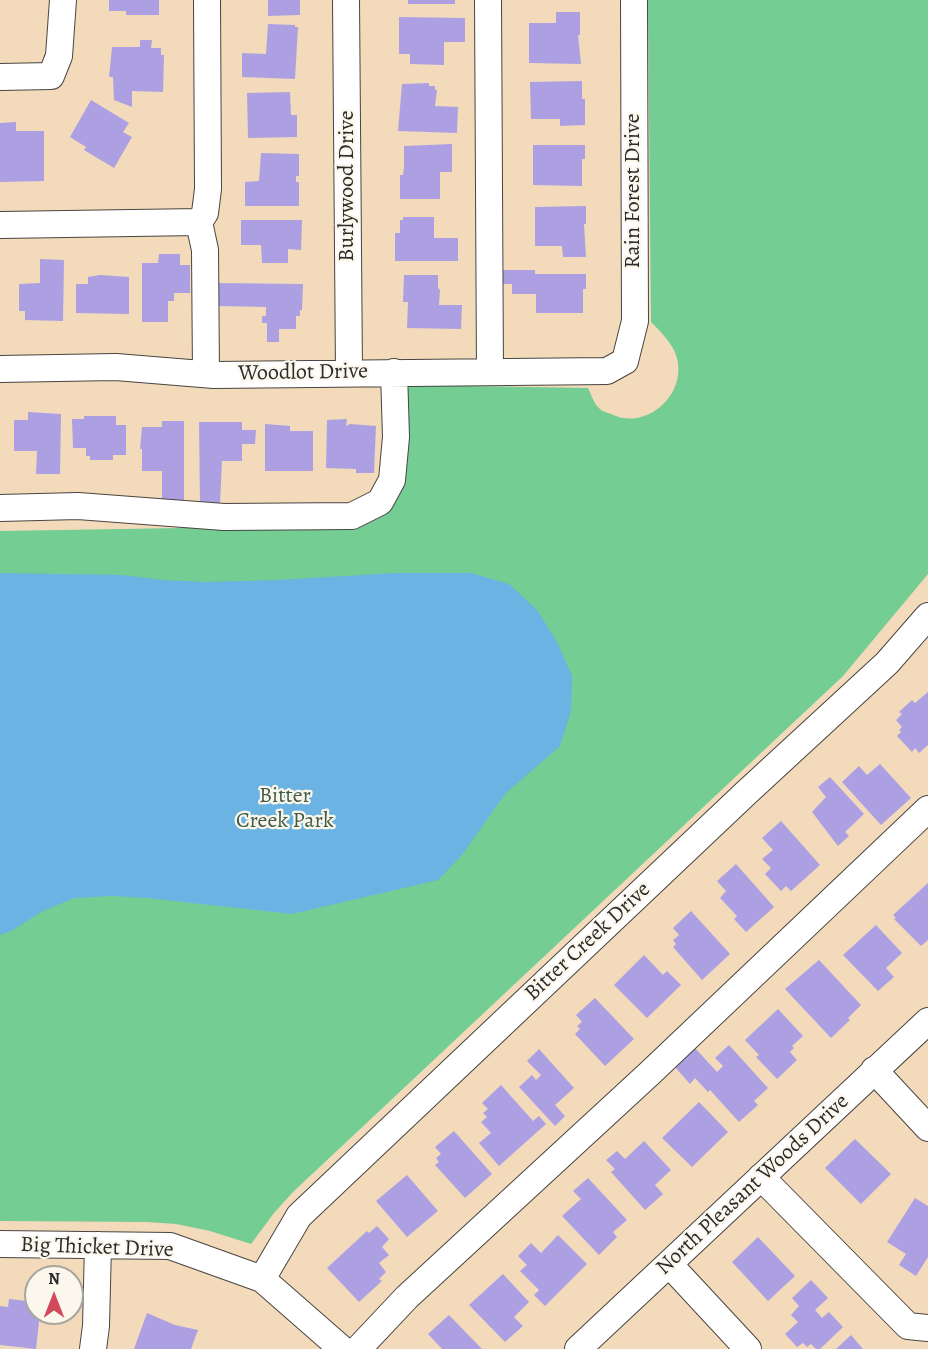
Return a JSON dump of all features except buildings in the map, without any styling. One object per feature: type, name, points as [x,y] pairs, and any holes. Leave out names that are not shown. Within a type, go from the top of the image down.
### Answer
[{"type":"street","points":[[0,77],[51,76],[60,56],[63,0]]},
{"type":"street","points":[[207,0],[208,189],[205,213],[199,222],[206,250],[207,374]]},
{"type":"street","name":"Burlywood Drive","points":[[346,0],[350,373]]},
{"type":"street","points":[[488,0],[490,372]]},
{"type":"street","name":"Rain Forest Drive","points":[[607,371],[625,361],[635,321],[634,0]]},
{"type":"street","points":[[0,225],[199,222]]},
{"type":"street","name":"Woodlot Drive","points":[[0,369],[116,367],[207,374],[607,371]]},
{"type":"street","points":[[0,508],[78,506],[224,517],[352,516],[380,502],[392,480],[396,437],[394,372]]},
{"type":"street","name":"Bitter Creek Drive","points":[[262,1279],[299,1216],[746,793],[887,663],[928,616]]},
{"type":"street","points":[[358,1349],[407,1297],[650,1074],[928,809]]},
{"type":"street","name":"North Pleasant Woods Drive","points":[[578,1349],[928,1021]]},
{"type":"street","points":[[874,1070],[928,1128]]},
{"type":"street","points":[[761,1177],[908,1326],[928,1328]]},
{"type":"street","name":"Big Thicket Drive","points":[[0,1244],[170,1246],[262,1279],[342,1349]]},
{"type":"street","points":[[93,1349],[96,1326],[98,1245]]},
{"type":"street","points":[[669,1264],[748,1349]]},
{"type":"green space","name":"Bitter Creek Park","points":[[648,0],[928,0],[928,574],[843,676],[293,1192],[251,1244],[210,1231],[176,1224],[0,1221],[0,531],[362,525],[404,485],[403,385],[588,388],[600,409],[625,418],[638,418],[662,406],[671,395],[678,369],[672,346],[651,322]]},
{"type":"water","points":[[0,573],[122,575],[204,582],[395,573],[471,573],[509,584],[537,610],[557,642],[572,676],[571,711],[560,746],[505,794],[462,855],[438,880],[292,914],[147,898],[112,896],[74,898],[41,912],[11,931],[0,935]]}]
